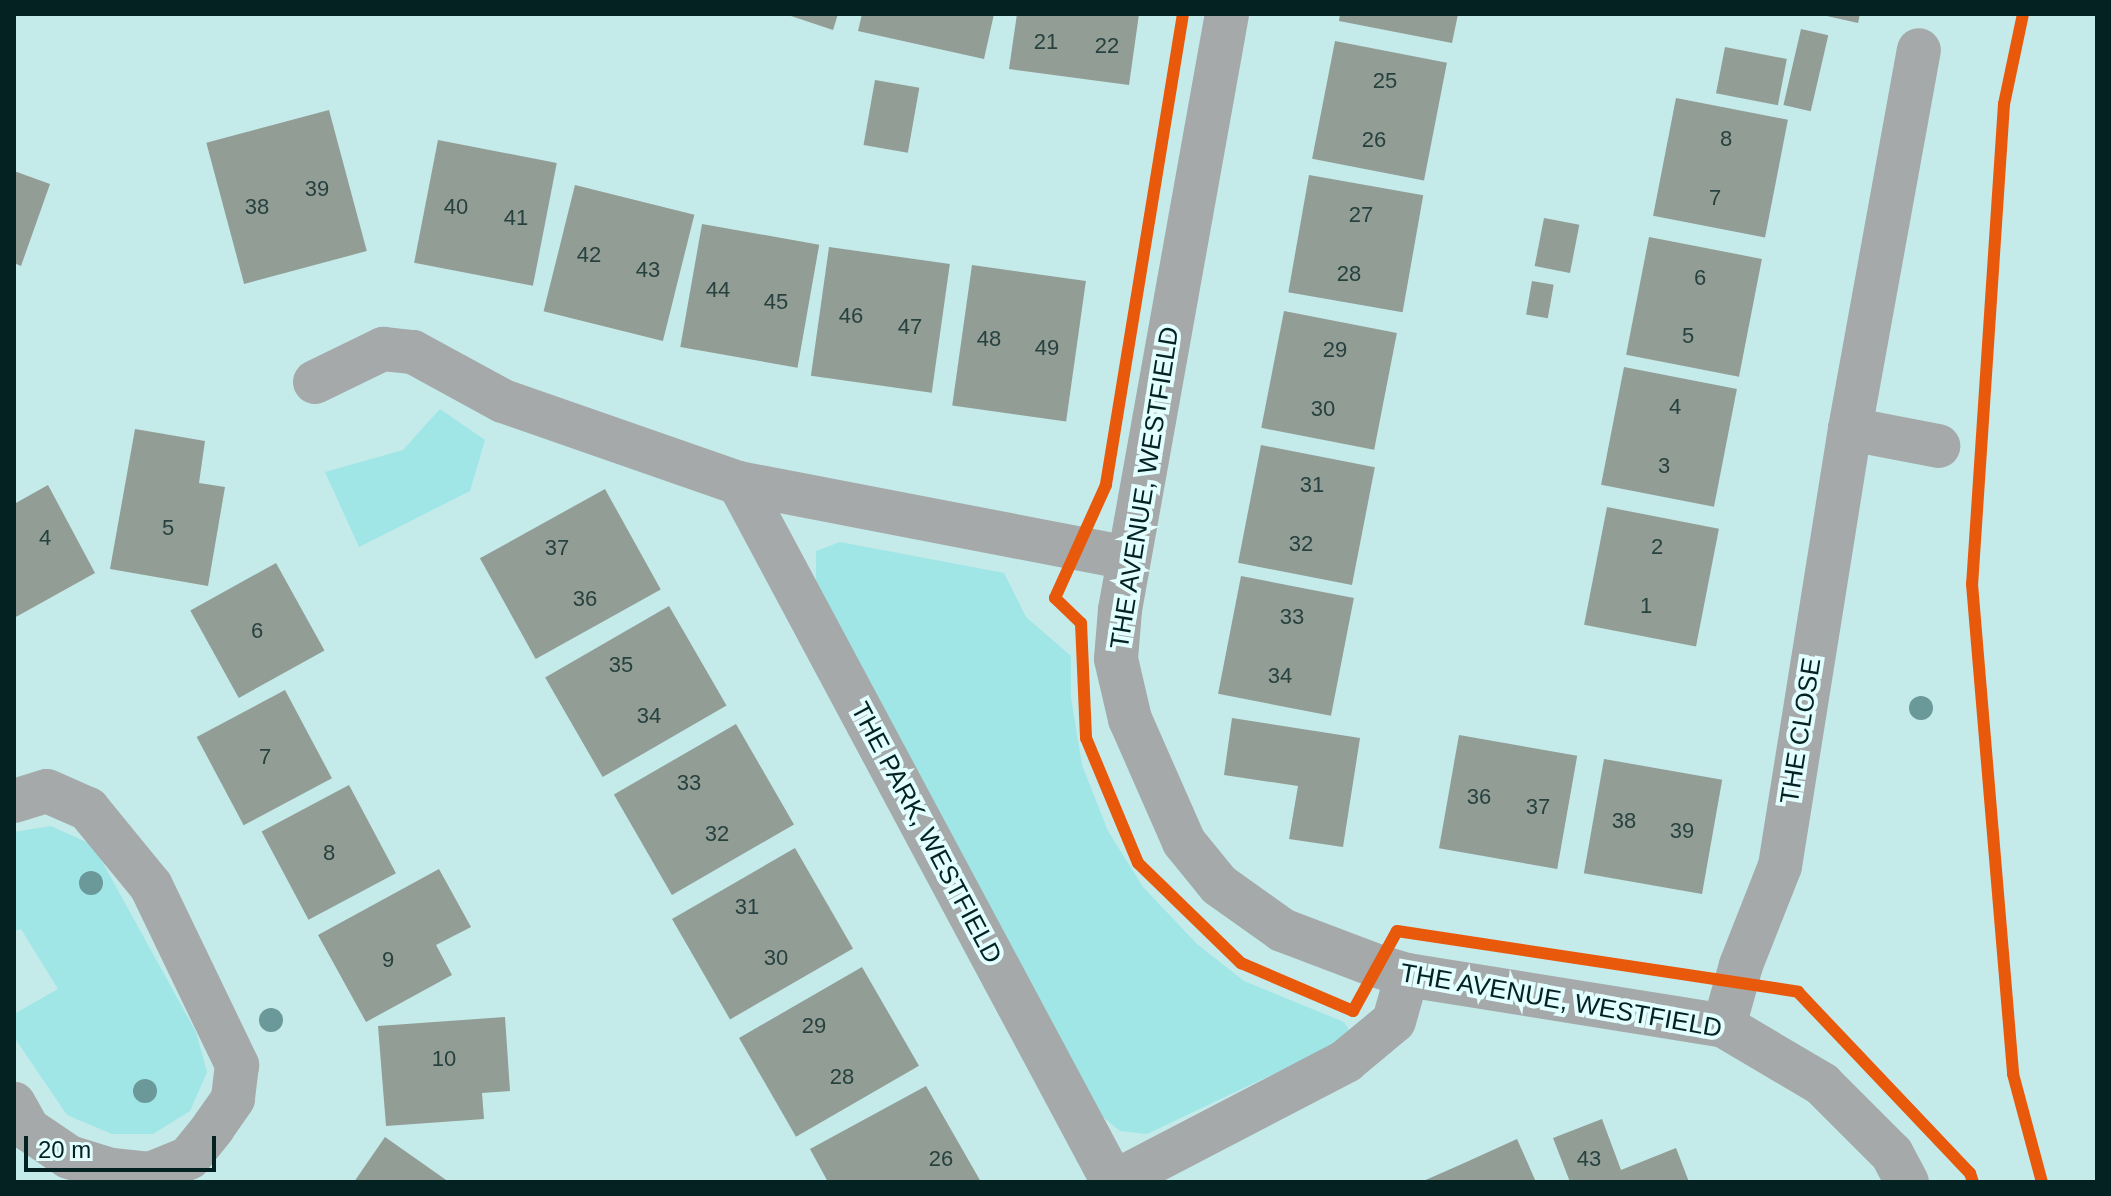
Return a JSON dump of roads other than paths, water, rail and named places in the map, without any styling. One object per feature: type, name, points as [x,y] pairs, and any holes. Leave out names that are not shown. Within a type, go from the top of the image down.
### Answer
[{"type":"street","name":"THE AVENUE, WESTFIELD","points":[[1227,14],[1129,558],[1116,659],[1130,719],[1184,842],[1219,885],[1282,930],[1407,975],[1724,1026],[1822,1084],[1892,1154],[1907,1182]]},
{"type":"street","name":"THE CLOSE","points":[[1724,1026],[1741,965],[1780,866],[1850,429],[1919,50]]},
{"type":"street","points":[[315,382],[383,349],[413,352],[503,401],[739,483],[1129,558]]},
{"type":"street","points":[[1850,429],[1938,446]]},
{"type":"street","name":"THE PARK, WESTFIELD","points":[[739,483],[1114,1182],[1346,1061],[1394,1021],[1407,975]]},
{"type":"street","points":[[14,801],[47,791],[88,809],[151,886],[237,1065],[233,1099],[213,1128],[189,1158],[150,1174],[69,1157],[28,1129],[14,1104]]}]
